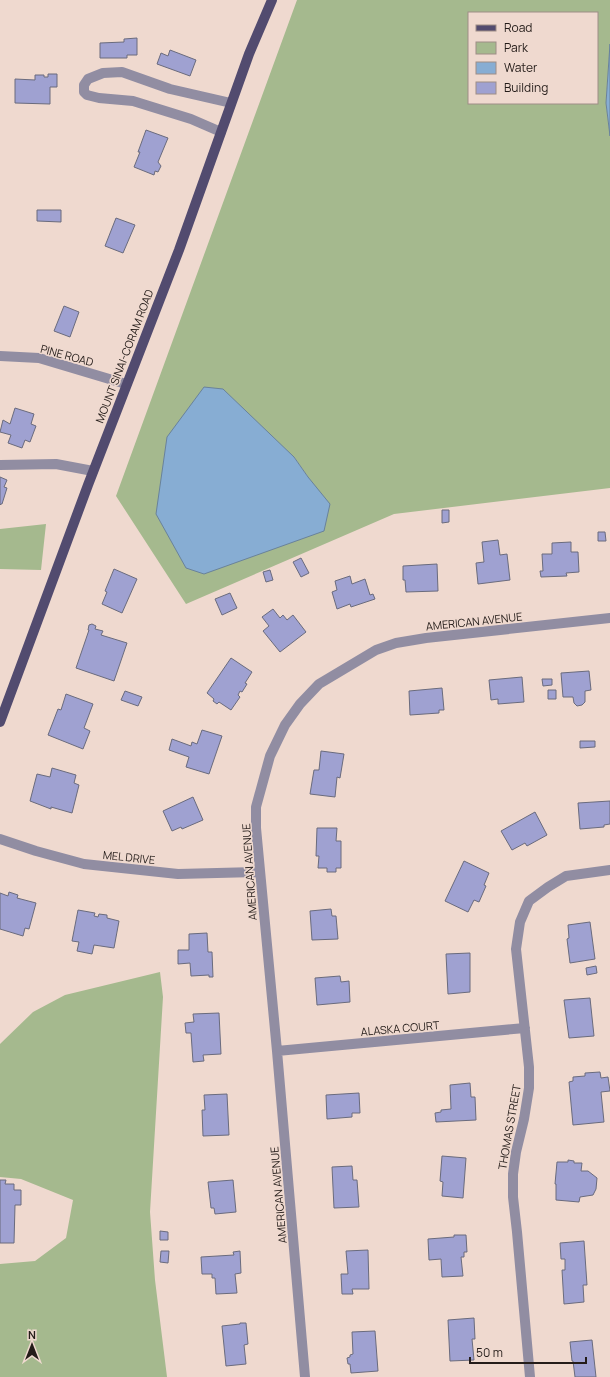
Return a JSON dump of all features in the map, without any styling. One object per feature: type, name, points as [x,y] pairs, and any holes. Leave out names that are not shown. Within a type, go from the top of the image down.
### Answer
[{"type":"main road","name":"MOUNT SINAI-CORAM ROAD","points":[[0,722],[93,471],[179,250],[249,54],[272,0]]},
{"type":"street","points":[[221,132],[191,119],[133,101],[99,98],[87,95],[84,92],[84,85],[88,79],[103,73],[122,72],[170,89],[231,104]]},
{"type":"street","name":"PINE ROAD","points":[[0,356],[39,358],[126,384]]},
{"type":"street","points":[[0,465],[56,464],[93,471]]},
{"type":"street","name":"AMERICAN AVENUE","points":[[304,1377],[277,1052],[256,828],[256,807],[270,756],[284,725],[300,704],[319,684],[376,650],[396,643],[426,638],[610,618]]},
{"type":"street","name":"MEL DRIVE","points":[[0,839],[36,851],[84,864],[178,874],[260,872]]},
{"type":"street","name":"THOMAS STREET","points":[[530,1377],[513,1197],[513,1174],[516,1152],[524,1119],[529,1088],[529,1067],[516,949],[520,922],[529,901],[566,876],[610,870]]},
{"type":"street","name":"ALASKA COURT","points":[[277,1052],[525,1028]]},
{"type":"green space","points":[[297,0],[610,0],[610,44],[606,103],[610,136],[610,488],[394,514],[186,604],[116,496]],"holes":[[[167,437],[294,457],[308,477]]]},
{"type":"green space","points":[[46,524],[41,570],[0,569],[0,529]]},
{"type":"green space","points":[[160,972],[163,997],[150,1212],[155,1280],[167,1377],[0,1377],[0,1264],[35,1261],[66,1238],[73,1200],[21,1179],[0,1177],[0,1044],[33,1012],[65,995]]},
{"type":"water","points":[[610,44],[610,136],[606,103]]},
{"type":"water","points":[[204,387],[223,389],[294,457],[330,504],[324,531],[204,574],[186,568],[156,514],[167,437]]},
{"type":"building","points":[[137,38],[137,55],[127,55],[127,58],[100,58],[100,43],[124,42],[124,39]]},
{"type":"building","points":[[170,50],[196,60],[190,76],[157,64],[161,53],[168,56]]},
{"type":"building","points":[[48,74],[57,74],[57,87],[50,87],[50,104],[15,103],[15,79],[35,80],[35,75],[44,75],[44,77],[48,77]]},
{"type":"building","points":[[146,130],[168,138],[158,162],[161,166],[158,172],[155,171],[154,175],[134,167]]},
{"type":"building","points":[[37,210],[61,210],[61,222],[37,221]]},
{"type":"building","points":[[116,218],[135,225],[123,253],[105,246]]},
{"type":"building","points":[[64,306],[79,312],[70,337],[54,331]]},
{"type":"building","points":[[15,408],[34,414],[31,424],[36,426],[30,442],[25,440],[22,448],[8,443],[11,435],[0,432],[3,420],[10,424]]},
{"type":"building","points":[[0,477],[7,480],[4,487],[7,488],[2,504],[0,505]]},
{"type":"building","points":[[442,510],[449,510],[449,522],[442,523]]},
{"type":"building","points":[[598,532],[605,532],[606,541],[598,541]]},
{"type":"building","points":[[498,540],[500,555],[507,554],[510,580],[478,584],[476,563],[484,562],[482,542]]},
{"type":"building","points":[[571,542],[571,552],[578,552],[579,572],[566,573],[567,576],[541,577],[540,571],[543,571],[542,554],[552,554],[552,543]]},
{"type":"building","points":[[301,558],[309,573],[301,577],[293,562]]},
{"type":"building","points":[[437,564],[438,591],[406,592],[405,580],[403,580],[403,566]]},
{"type":"building","points":[[114,569],[137,579],[122,613],[102,604],[107,592],[105,591]]},
{"type":"building","points":[[270,570],[273,580],[266,582],[263,572]]},
{"type":"building","points":[[350,576],[352,584],[365,579],[370,595],[373,594],[375,599],[351,607],[350,604],[337,609],[332,592],[337,590],[335,581]]},
{"type":"building","points":[[230,593],[237,608],[222,615],[215,599]]},
{"type":"building","points":[[273,609],[280,618],[283,615],[287,620],[293,615],[306,632],[280,652],[263,631],[269,626],[262,617]]},
{"type":"building","points":[[92,624],[96,626],[95,629],[103,631],[101,635],[127,643],[114,681],[76,668],[89,630],[89,625]]},
{"type":"building","points":[[231,658],[252,672],[245,683],[247,684],[238,695],[240,697],[231,710],[219,702],[217,704],[207,693]]},
{"type":"building","points":[[589,671],[591,690],[585,691],[585,702],[582,705],[577,706],[574,703],[573,697],[563,697],[561,673]]},
{"type":"building","points":[[522,677],[524,702],[498,704],[498,699],[491,700],[489,680]]},
{"type":"building","points":[[542,679],[552,679],[552,685],[543,686]]},
{"type":"building","points":[[442,688],[444,710],[439,710],[439,713],[410,715],[409,691]]},
{"type":"building","points":[[548,690],[556,690],[556,699],[548,699]]},
{"type":"building","points":[[125,691],[142,697],[138,706],[121,700]]},
{"type":"building","points":[[66,694],[93,704],[84,728],[90,731],[83,749],[48,735],[58,709],[61,710]]},
{"type":"building","points":[[202,730],[222,736],[209,774],[186,767],[189,757],[169,750],[172,739],[191,746],[192,742],[197,744]]},
{"type":"building","points":[[580,741],[595,741],[595,747],[580,748]]},
{"type":"building","points":[[321,751],[344,754],[340,778],[337,777],[335,797],[310,794],[314,770],[319,770]]},
{"type":"building","points":[[52,768],[76,775],[74,783],[79,785],[72,813],[51,807],[51,809],[30,801],[37,774],[50,777]]},
{"type":"building","points":[[193,797],[203,820],[182,829],[181,827],[172,831],[163,811]]},
{"type":"building","points":[[610,801],[610,824],[604,825],[604,827],[580,829],[578,803]]},
{"type":"building","points":[[535,812],[547,835],[527,846],[525,843],[512,850],[501,831]]},
{"type":"building","points":[[317,828],[337,828],[336,841],[341,841],[341,868],[336,868],[336,872],[327,872],[327,868],[318,868],[319,856],[316,856]]},
{"type":"building","points":[[464,861],[489,873],[484,885],[486,886],[479,902],[474,900],[468,912],[445,901]]},
{"type":"building","points":[[9,892],[18,895],[17,898],[36,903],[29,929],[25,928],[23,936],[0,929],[0,893],[8,896]]},
{"type":"building","points":[[331,909],[332,916],[336,916],[338,939],[312,940],[310,911]]},
{"type":"building","points":[[78,910],[95,913],[94,916],[98,917],[99,914],[107,915],[107,918],[119,921],[114,948],[94,945],[92,954],[77,951],[79,942],[72,941]]},
{"type":"building","points":[[590,922],[595,959],[570,963],[567,939],[569,938],[568,925]]},
{"type":"building","points":[[207,933],[208,952],[212,952],[213,977],[209,977],[209,975],[191,976],[190,963],[178,964],[178,950],[189,950],[189,934]]},
{"type":"building","points":[[470,953],[470,992],[448,994],[446,954]]},
{"type":"building","points":[[596,966],[597,973],[587,975],[586,968]]},
{"type":"building","points":[[340,976],[341,982],[349,981],[350,1002],[317,1005],[315,978]]},
{"type":"building","points":[[590,998],[594,1036],[569,1038],[564,1000]]},
{"type":"building","points":[[219,1013],[221,1054],[203,1055],[204,1061],[193,1062],[191,1033],[186,1033],[185,1023],[194,1022],[193,1014]]},
{"type":"building","points":[[600,1072],[601,1078],[608,1077],[610,1091],[601,1092],[604,1122],[573,1125],[569,1082],[573,1081],[573,1077],[585,1076],[585,1073]]},
{"type":"building","points":[[470,1083],[471,1097],[475,1097],[476,1120],[436,1122],[435,1113],[441,1112],[441,1110],[451,1109],[450,1085]]},
{"type":"building","points":[[359,1093],[360,1113],[352,1113],[352,1117],[327,1119],[326,1095]]},
{"type":"building","points":[[227,1094],[229,1135],[203,1136],[202,1110],[205,1110],[204,1095]]},
{"type":"building","points":[[442,1156],[466,1158],[463,1198],[442,1196],[443,1182],[440,1181]]},
{"type":"building","points":[[568,1160],[574,1161],[574,1163],[582,1163],[581,1171],[588,1171],[597,1178],[596,1189],[593,1195],[580,1197],[579,1202],[556,1200],[555,1184],[557,1162],[568,1162]]},
{"type":"building","points":[[352,1166],[353,1180],[357,1180],[359,1207],[334,1208],[332,1167]]},
{"type":"building","points":[[0,1180],[6,1180],[5,1184],[14,1184],[14,1190],[21,1190],[21,1205],[15,1205],[14,1243],[0,1243]]},
{"type":"building","points":[[233,1180],[236,1212],[215,1214],[214,1208],[211,1208],[208,1182]]},
{"type":"building","points":[[160,1231],[168,1232],[168,1240],[160,1240]]},
{"type":"building","points":[[454,1235],[466,1235],[467,1252],[464,1252],[464,1257],[461,1257],[463,1276],[442,1277],[441,1259],[429,1260],[428,1239],[454,1237]]},
{"type":"building","points":[[584,1241],[587,1285],[583,1285],[584,1302],[564,1304],[562,1270],[565,1270],[565,1259],[561,1259],[560,1243]]},
{"type":"building","points":[[368,1250],[369,1289],[352,1289],[353,1294],[342,1294],[341,1274],[348,1274],[346,1251]]},
{"type":"building","points":[[161,1251],[169,1251],[168,1263],[160,1262]]},
{"type":"building","points":[[240,1251],[241,1273],[235,1274],[237,1293],[216,1294],[215,1278],[212,1278],[212,1274],[202,1274],[201,1257],[234,1255],[233,1252]]},
{"type":"building","points":[[474,1318],[475,1339],[472,1339],[474,1360],[450,1361],[448,1320]]},
{"type":"building","points":[[246,1323],[248,1344],[244,1345],[246,1364],[226,1366],[222,1326]]},
{"type":"building","points":[[375,1331],[378,1371],[351,1373],[350,1364],[348,1364],[347,1358],[353,1354],[352,1332]]},
{"type":"building","points":[[592,1340],[596,1377],[575,1377],[570,1342]]}]
